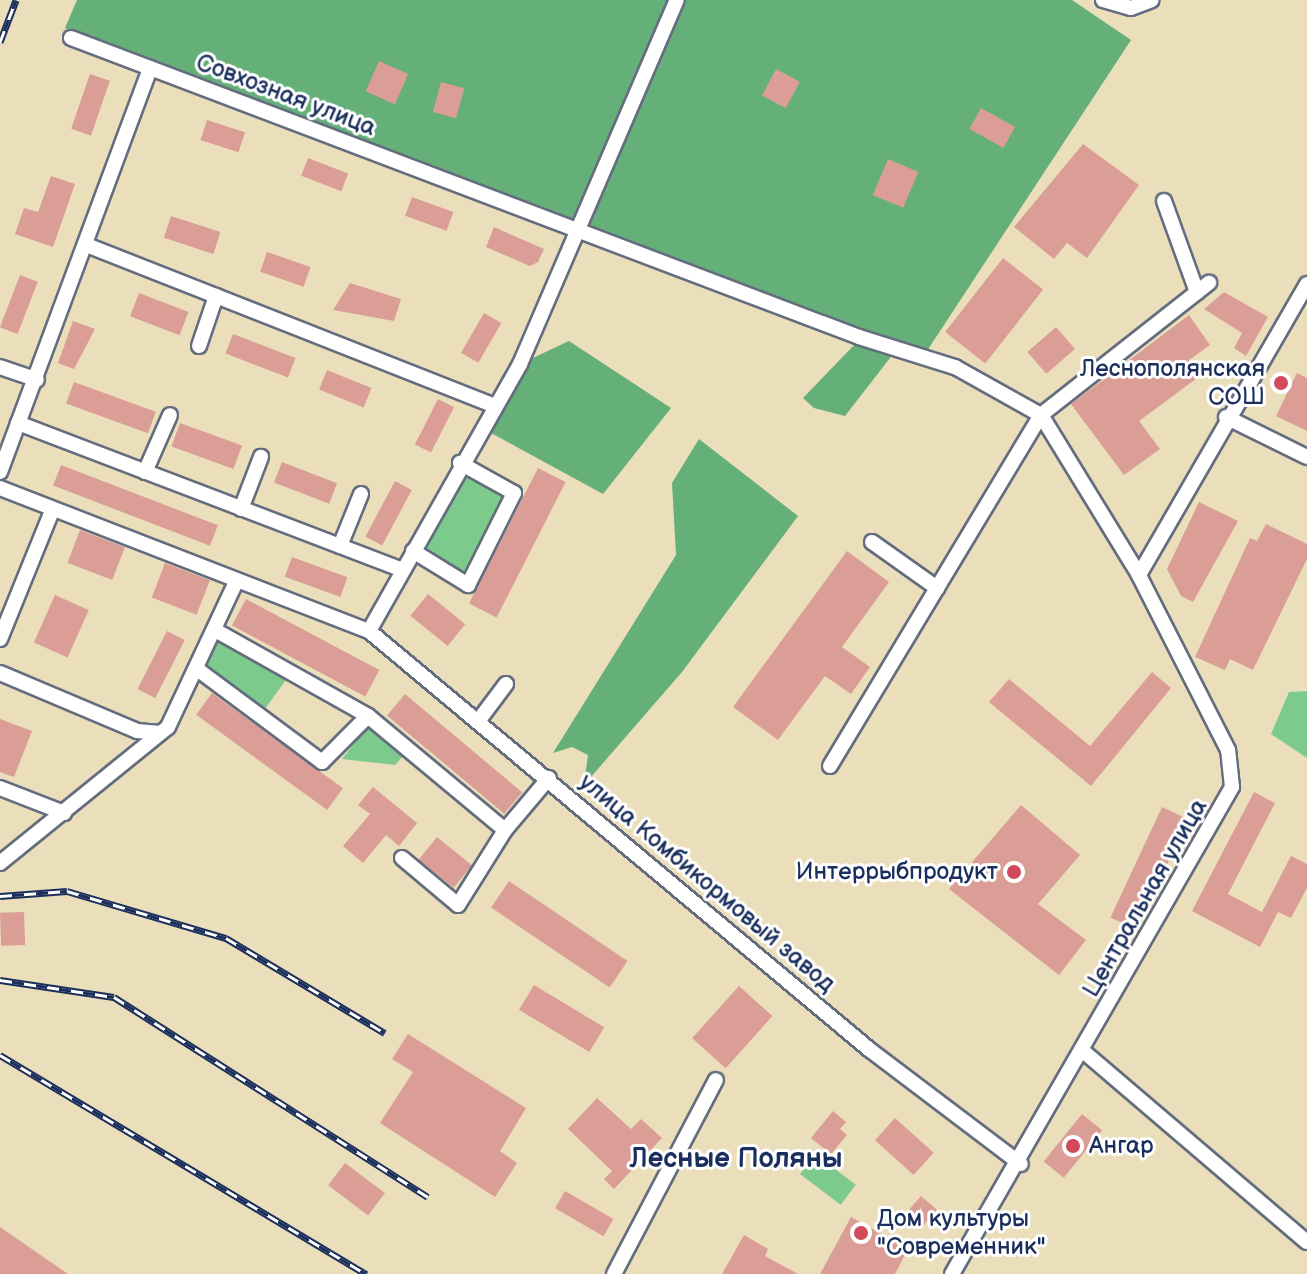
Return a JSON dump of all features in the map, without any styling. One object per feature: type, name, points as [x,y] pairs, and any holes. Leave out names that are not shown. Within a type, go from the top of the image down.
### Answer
[{"type":"street","points":[[369,631],[492,405],[520,364],[583,233],[677,0]]},
{"type":"street","points":[[1103,0],[1131,8],[1152,0]]},
{"type":"street","name":"Совхозная улица","points":[[71,38],[583,233],[955,367],[1041,415]]},
{"type":"street","points":[[0,472],[89,246],[150,68]]},
{"type":"street","points":[[830,766],[1041,415],[1203,288],[1164,201]]},
{"type":"street","points":[[89,246],[492,405]]},
{"type":"street","points":[[1139,575],[1226,417],[1307,284]]},
{"type":"street","points":[[199,346],[216,296]]},
{"type":"street","points":[[0,367],[37,380]]},
{"type":"street","points":[[145,472],[170,415]]},
{"type":"street","points":[[1041,415],[1139,575]]},
{"type":"street","points":[[1226,417],[1307,457]]},
{"type":"street","points":[[18,423],[403,570]]},
{"type":"street","points":[[241,509],[261,457]]},
{"type":"street","points":[[413,551],[468,585],[514,493],[460,463]]},
{"type":"street","name":"улица Комбикормовый завод","points":[[0,488],[52,511],[369,631],[549,778],[870,1050],[1021,1164]]},
{"type":"street","points":[[340,546],[361,494]]},
{"type":"street","points":[[0,639],[52,511]]},
{"type":"street","points":[[872,542],[937,588]]},
{"type":"street","points":[[1133,545],[1139,575]]},
{"type":"street","name":"Центральная улица","points":[[952,1274],[1021,1164],[1213,829],[1235,774],[1139,575]]},
{"type":"street","points":[[0,863],[160,733],[197,669],[237,580]]},
{"type":"street","points":[[215,630],[368,716],[505,830]]},
{"type":"street","points":[[197,669],[322,762],[368,716]]},
{"type":"street","points":[[0,673],[137,731],[160,733]]},
{"type":"street","points":[[479,720],[506,684]]},
{"type":"street","points":[[402,858],[458,905],[505,830],[549,778]]},
{"type":"street","points":[[0,788],[64,813]]},
{"type":"street","points":[[1083,1051],[1307,1242]]},
{"type":"street","points":[[614,1274],[716,1080]]},
{"type":"green space","points":[[77,0],[1072,0],[1131,40],[923,357],[65,28]]},
{"type":"green space","points":[[569,341],[671,408],[603,494],[480,427],[520,364]]},
{"type":"green space","points":[[858,341],[897,349],[845,416],[814,408],[803,398]]},
{"type":"green space","points":[[699,439],[798,516],[682,672],[584,785],[588,755],[572,747],[553,753],[676,555],[672,483]]},
{"type":"green space","points":[[460,463],[514,493],[466,581],[412,550]]},
{"type":"green space","points":[[215,630],[291,673],[259,717],[197,669]]},
{"type":"green space","points":[[1307,691],[1307,758],[1271,734],[1289,692]]},
{"type":"green space","points":[[368,726],[404,755],[395,765],[342,759]]},
{"type":"green space","points":[[815,1154],[856,1185],[841,1205],[800,1174]]},
{"type":"building","points":[[379,61],[408,74],[395,104],[366,91]]},
{"type":"building","points":[[776,69],[800,82],[786,108],[762,95]]},
{"type":"building","points":[[90,74],[110,81],[91,136],[71,129]]},
{"type":"building","points":[[441,82],[464,88],[456,118],[433,112]]},
{"type":"building","points":[[981,108],[1015,127],[1003,148],[969,129]]},
{"type":"building","points":[[207,120],[245,132],[239,152],[201,140]]},
{"type":"building","points":[[1083,144],[1139,185],[1087,258],[1067,243],[1054,259],[1014,227]]},
{"type":"building","points":[[308,158],[348,173],[341,191],[301,176]]},
{"type":"building","points":[[888,159],[918,172],[903,208],[873,195]]},
{"type":"building","points":[[51,176],[75,184],[53,247],[15,234],[24,208],[38,212]]},
{"type":"building","points":[[412,197],[453,212],[447,231],[405,216]]},
{"type":"building","points":[[171,216],[220,232],[213,254],[164,238]]},
{"type":"building","points":[[494,227],[544,249],[538,262],[530,266],[486,247]]},
{"type":"building","points":[[267,252],[310,267],[304,287],[260,272]]},
{"type":"building","points":[[1003,258],[1043,289],[985,363],[945,332]]},
{"type":"building","points":[[20,275],[38,282],[18,334],[0,327]]},
{"type":"building","points":[[350,283],[401,299],[394,321],[333,310]]},
{"type":"building","points":[[1224,292],[1268,317],[1246,356],[1234,348],[1242,333],[1204,309]]},
{"type":"building","points":[[139,293],[188,312],[180,335],[130,316]]},
{"type":"building","points":[[484,313],[501,323],[478,363],[461,353]]},
{"type":"building","points":[[1189,315],[1210,345],[1189,360],[1200,376],[1139,421],[1160,449],[1124,475],[1071,404]]},
{"type":"building","points":[[73,321],[95,329],[74,369],[58,363]]},
{"type":"building","points":[[1056,327],[1075,349],[1046,374],[1027,352]]},
{"type":"building","points":[[233,334],[296,358],[288,378],[225,354]]},
{"type":"building","points":[[327,370],[372,388],[364,407],[319,389]]},
{"type":"building","points":[[1297,373],[1307,378],[1307,431],[1276,416]]},
{"type":"building","points":[[74,382],[156,412],[148,433],[66,404]]},
{"type":"building","points":[[438,399],[454,407],[431,453],[415,444]]},
{"type":"building","points":[[180,423],[242,446],[233,469],[171,446]]},
{"type":"building","points":[[282,462],[337,483],[329,504],[274,483]]},
{"type":"building","points":[[61,465],[218,525],[210,546],[53,486]]},
{"type":"building","points":[[538,468],[566,482],[497,618],[469,603]]},
{"type":"building","points":[[395,481],[412,490],[382,546],[365,537]]},
{"type":"building","points":[[1199,502],[1238,521],[1193,602],[1181,596],[1167,569]]},
{"type":"building","points":[[1266,524],[1307,544],[1307,559],[1253,670],[1230,659],[1225,670],[1195,657],[1250,538],[1257,541]]},
{"type":"building","points":[[80,530],[125,547],[112,580],[67,563]]},
{"type":"building","points":[[847,551],[889,582],[842,647],[870,667],[851,694],[825,676],[778,740],[733,707]]},
{"type":"building","points":[[292,557],[347,577],[340,597],[285,577]]},
{"type":"building","points":[[165,563],[210,580],[197,615],[152,598]]},
{"type":"building","points":[[428,594],[465,624],[448,646],[410,616]]},
{"type":"building","points":[[55,595],[89,610],[68,658],[34,643]]},
{"type":"building","points":[[246,599],[379,670],[365,696],[232,625]]},
{"type":"building","points":[[167,631],[185,640],[155,698],[137,689]]},
{"type":"building","points":[[1152,672],[1171,688],[1091,786],[989,702],[1009,679],[1090,746]]},
{"type":"building","points":[[212,693],[343,788],[327,810],[196,715]]},
{"type":"building","points":[[405,694],[522,792],[504,814],[387,715]]},
{"type":"building","points":[[0,719],[32,731],[14,777],[0,772]]},
{"type":"building","points":[[373,787],[417,823],[399,846],[386,835],[363,863],[343,846],[370,814],[358,805]]},
{"type":"building","points":[[1254,792],[1275,803],[1228,894],[1262,912],[1291,856],[1307,864],[1307,888],[1291,918],[1278,912],[1260,947],[1192,911]]},
{"type":"building","name":"Интеррыбпродукт","points":[[1021,805],[1080,855],[1038,904],[1086,940],[1059,975],[949,889]]},
{"type":"building","points":[[1162,807],[1188,819],[1137,930],[1110,918]]},
{"type":"building","points":[[437,837],[472,865],[454,888],[419,860]]},
{"type":"building","points":[[509,881],[628,961],[610,987],[491,908]]},
{"type":"building","points":[[24,912],[25,945],[1,946],[0,913]]},
{"type":"building","points":[[534,985],[604,1027],[589,1052],[519,1010]]},
{"type":"building","points":[[739,986],[772,1016],[726,1068],[692,1038]]},
{"type":"building","points":[[408,1034],[526,1108],[500,1151],[517,1163],[495,1197],[380,1123],[413,1072],[392,1059]]},
{"type":"building","points":[[597,1098],[631,1129],[641,1119],[662,1138],[614,1189],[604,1179],[612,1171],[568,1129]]},
{"type":"building","points":[[833,1111],[846,1122],[840,1129],[847,1135],[831,1154],[811,1138]]},
{"type":"building","name":"Ангар","points":[[1082,1114],[1102,1130],[1064,1178],[1044,1161]]},
{"type":"building","points":[[895,1118],[934,1153],[914,1175],[875,1140]]},
{"type":"building","points":[[345,1163],[385,1193],[368,1215],[328,1185]]},
{"type":"building","points":[[565,1191],[613,1219],[603,1236],[555,1208]]},
{"type":"building","points":[[921,1196],[937,1210],[922,1227],[906,1213]]},
{"type":"building","name":"Дом культуры \"Современник\"","points":[[851,1217],[908,1249],[895,1274],[820,1274]]},
{"type":"building","points":[[0,1227],[68,1274],[0,1274]]},
{"type":"building","points":[[744,1235],[768,1249],[765,1256],[798,1274],[722,1274]]},
{"type":"railway","points":[[0,42],[16,0]]},
{"type":"railway","points":[[0,896],[67,891],[226,938],[385,1033]]},
{"type":"railway","points":[[0,980],[114,997],[428,1197]]},
{"type":"railway","points":[[0,1055],[366,1274]]},
{"type":"place","name":"Леснополянская СОШ","points":[[1281,383]]},
{"type":"place","name":"Интеррыбпродукт","points":[[1014,872]]},
{"type":"place","name":"Ангар","points":[[1073,1146]]},
{"type":"place","name":"Дом культуры \"Современник\"","points":[[861,1233]]},
{"type":"district","name":"Лесные Поляны","points":[[736,1159]]}]
